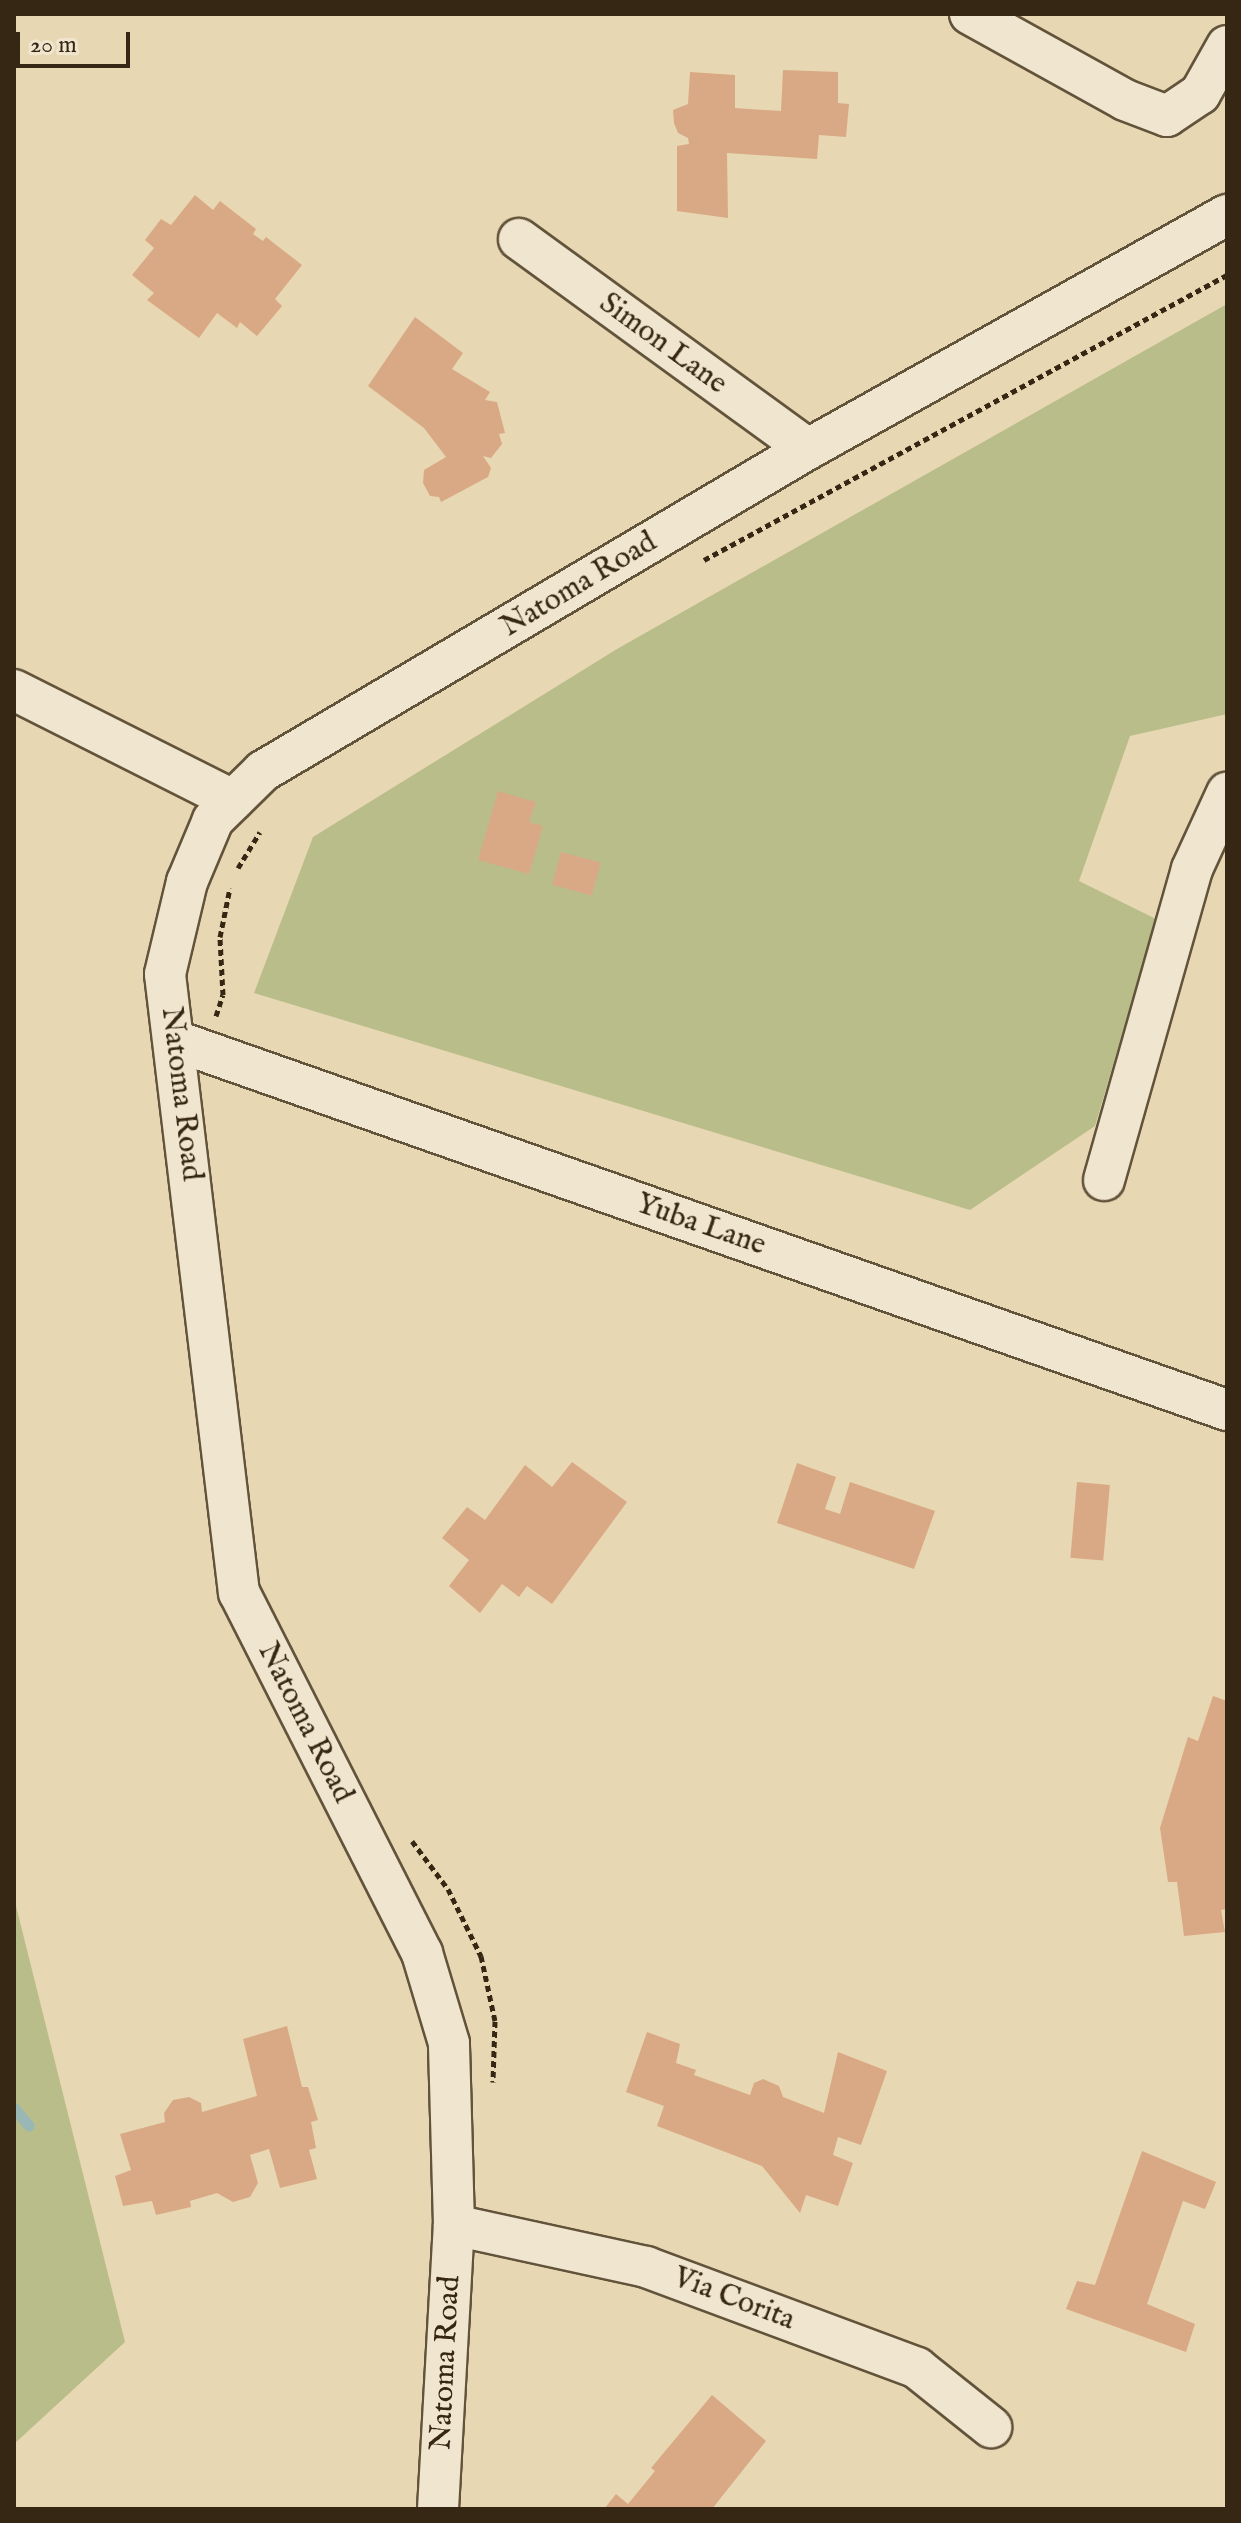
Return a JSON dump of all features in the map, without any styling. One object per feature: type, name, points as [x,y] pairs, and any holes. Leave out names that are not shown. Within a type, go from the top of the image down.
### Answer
[{"type":"street","points":[[970,14],[1125,100],[1167,116],[1200,94],[1227,46]]},
{"type":"street","name":"Natoma Road","points":[[438,2509],[454,2225],[449,2043],[422,1953],[239,1593],[190,1046],[165,974],[187,882],[213,820],[263,771],[808,449],[1227,215]]},
{"type":"street","name":"Simon Lane","points":[[519,239],[808,449]]},
{"type":"street","points":[[14,690],[233,800]]},
{"type":"street","points":[[1104,1180],[1192,869],[1227,793]]},
{"type":"street","name":"Yuba Lane","points":[[190,1046],[1227,1410]]},
{"type":"street","name":"Via Corita","points":[[454,2225],[646,2267],[917,2368],[991,2427]]},
{"type":"path","points":[[702,561],[1227,275]]},
{"type":"path","points":[[190,1046],[223,995],[220,937],[232,878],[263,827]]},
{"type":"path","points":[[411,1840],[448,1889],[481,1956],[495,2021],[492,2097]]},
{"type":"green space","points":[[1227,304],[1227,714],[1130,736],[1079,881],[1156,919],[1095,1126],[970,1210],[254,993],[313,837],[617,649]]},
{"type":"green space","points":[[14,1898],[125,2342],[14,2444]]},
{"type":"building","points":[[783,70],[838,72],[838,103],[849,104],[846,137],[819,135],[817,159],[727,153],[728,218],[677,211],[677,146],[689,144],[688,138],[678,133],[673,110],[688,104],[690,72],[735,75],[735,108],[781,111]]},
{"type":"building","points":[[195,195],[213,210],[220,201],[256,229],[253,234],[263,241],[266,237],[302,265],[275,299],[282,306],[257,336],[240,322],[237,328],[217,313],[199,338],[147,300],[154,293],[132,275],[154,248],[145,240],[161,219],[171,225]]},
{"type":"building","points":[[415,317],[463,353],[452,369],[490,392],[485,400],[497,402],[505,433],[499,434],[502,444],[491,458],[483,456],[491,468],[488,477],[441,502],[439,497],[430,496],[423,483],[424,470],[446,457],[424,428],[368,386]]},
{"type":"building","points":[[498,791],[536,802],[529,822],[543,826],[529,874],[478,860]]},
{"type":"building","points":[[561,852],[601,863],[592,895],[552,885]]},
{"type":"building","points":[[572,1462],[627,1502],[552,1604],[527,1586],[519,1597],[502,1584],[480,1613],[449,1586],[469,1560],[442,1538],[467,1507],[485,1520],[525,1465],[552,1487]]},
{"type":"building","points":[[797,1463],[836,1477],[825,1509],[840,1514],[850,1482],[935,1511],[914,1569],[777,1523]]},
{"type":"building","points":[[1077,1482],[1110,1485],[1103,1561],[1070,1558]]},
{"type":"building","points":[[1213,1696],[1227,1701],[1227,1909],[1221,1910],[1225,1932],[1184,1936],[1177,1882],[1168,1882],[1160,1828],[1188,1737],[1198,1741]]},
{"type":"building","points":[[287,2026],[302,2087],[308,2087],[318,2120],[311,2122],[316,2148],[309,2150],[317,2179],[280,2188],[269,2149],[250,2155],[258,2183],[250,2197],[233,2202],[217,2193],[190,2201],[191,2207],[156,2215],[152,2201],[123,2206],[115,2176],[131,2170],[120,2134],[165,2122],[164,2113],[173,2100],[189,2097],[201,2103],[202,2112],[257,2096],[243,2039]]},
{"type":"building","points":[[647,2032],[680,2044],[676,2063],[696,2070],[694,2075],[750,2095],[754,2083],[763,2079],[779,2086],[783,2097],[824,2113],[838,2052],[887,2071],[861,2145],[838,2137],[833,2155],[853,2163],[838,2206],[806,2195],[800,2213],[762,2166],[657,2126],[664,2106],[626,2092]]},
{"type":"building","points":[[1142,2151],[1216,2182],[1205,2209],[1183,2201],[1147,2304],[1195,2324],[1186,2352],[1066,2309],[1077,2281],[1095,2285]]},
{"type":"building","points":[[712,2395],[766,2441],[712,2509],[604,2509],[616,2494],[628,2504],[655,2471],[651,2468]]},
{"type":"waterway","points":[[14,2108],[29,2126]]}]
